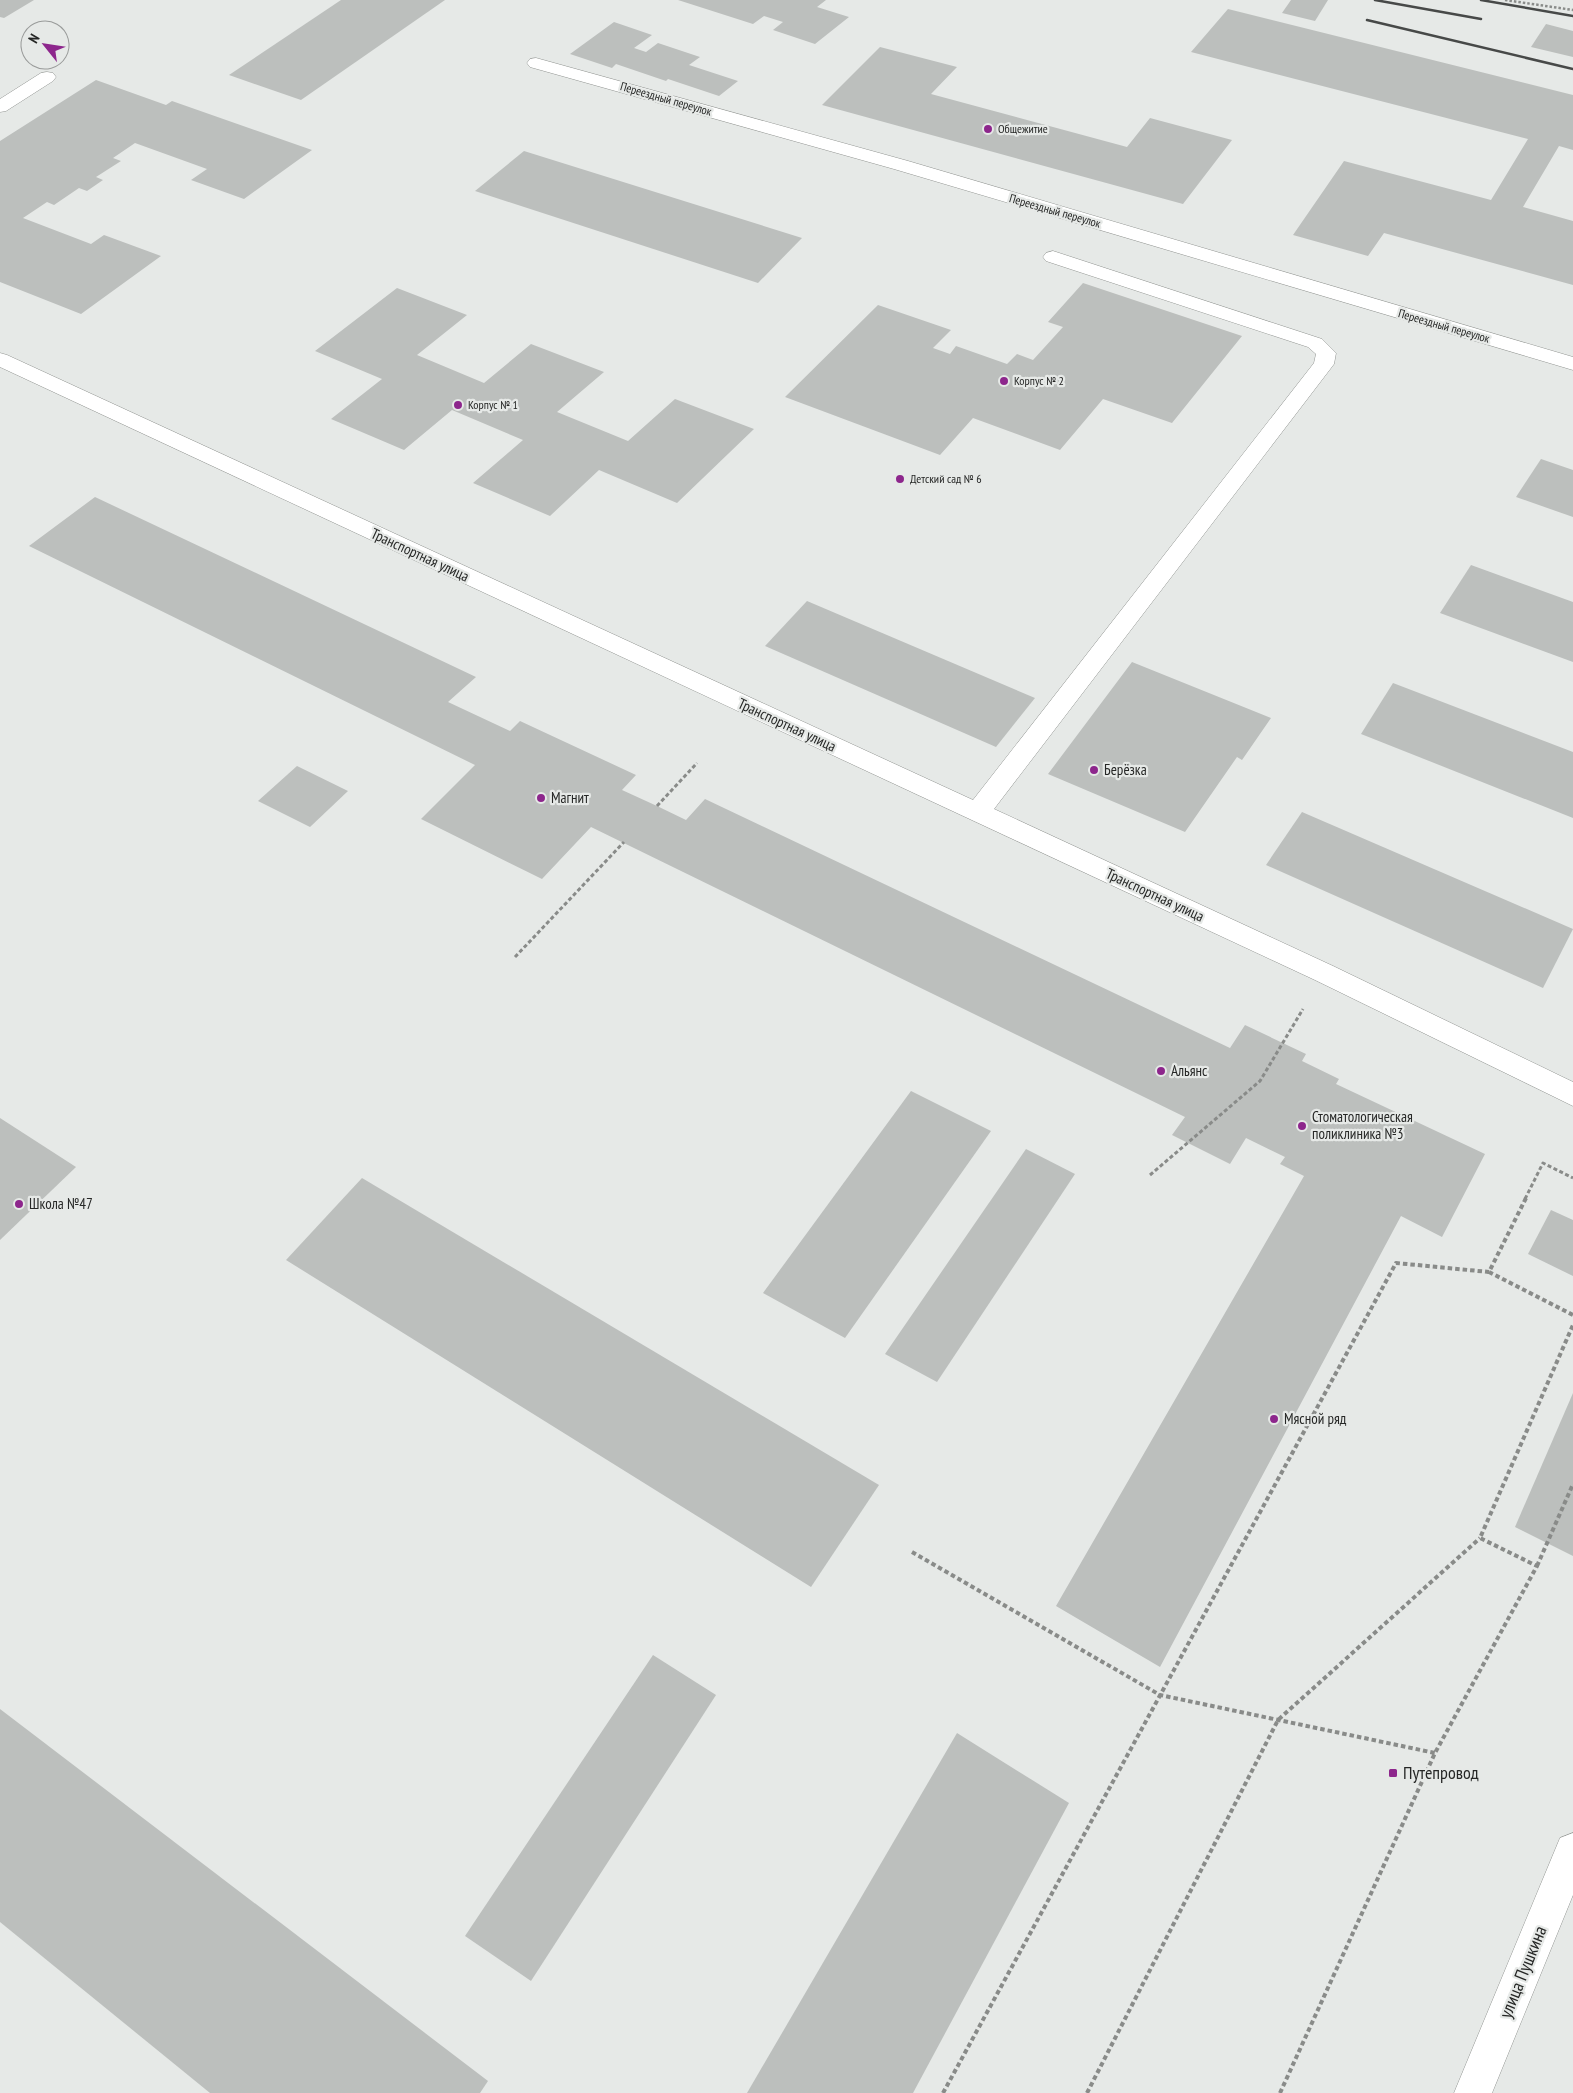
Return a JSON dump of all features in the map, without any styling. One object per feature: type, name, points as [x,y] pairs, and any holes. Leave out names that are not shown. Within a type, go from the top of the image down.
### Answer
[{"type":"street","name":"Переездный переулок","points":[[536,63],[911,168],[1573,364]]},
{"type":"street","points":[[0,107],[47,78]]},
{"type":"street","points":[[977,813],[1324,364],[1326,353],[1315,343],[1053,257]]},
{"type":"street","name":"Транспортная улица","points":[[0,359],[1324,973],[1573,1095]]},
{"type":"street","name":"улица Пушкина","points":[[1473,2093],[1573,1851]]},
{"type":"path","points":[[1505,0],[1573,10]]},
{"type":"path","points":[[657,806],[697,763]]},
{"type":"path","points":[[515,957],[624,842]]},
{"type":"path","points":[[1150,1175],[1260,1081],[1324,973]]},
{"type":"path","points":[[1489,1272],[1543,1163],[1573,1178]]},
{"type":"path","points":[[944,2093],[1396,1263],[1489,1272],[1573,1316]]},
{"type":"path","points":[[1087,2093],[1278,1720],[1480,1538],[1573,1326]]},
{"type":"path","points":[[1280,2093],[1435,1753],[1537,1566],[1573,1484]]},
{"type":"path","points":[[1480,1538],[1537,1566]]},
{"type":"path","points":[[912,1552],[1160,1695],[1435,1753]]},
{"type":"building","points":[[0,0],[34,0],[4,18],[0,17]]},
{"type":"building","points":[[341,0],[445,0],[301,100],[229,75]]},
{"type":"building","points":[[678,0],[826,0],[817,7],[849,17],[815,44],[773,30],[783,22],[764,16],[753,24]]},
{"type":"building","points":[[1291,0],[1328,0],[1315,21],[1282,13]]},
{"type":"building","points":[[1228,9],[1573,95],[1573,150],[1559,146],[1523,207],[1573,221],[1573,285],[1384,233],[1368,256],[1293,235],[1344,161],[1491,200],[1528,139],[1191,52]]},
{"type":"building","points":[[614,22],[652,35],[634,48],[646,52],[658,43],[700,57],[689,65],[738,81],[719,96],[616,64],[612,68],[570,54]]},
{"type":"building","points":[[1546,24],[1573,31],[1573,57],[1531,47]]},
{"type":"building","name":"Общежитие","points":[[880,47],[957,67],[931,94],[1127,147],[1150,118],[1232,140],[1183,204],[822,105]]},
{"type":"building","points":[[96,80],[166,105],[172,101],[312,150],[244,199],[191,180],[207,169],[135,143],[113,158],[121,161],[96,177],[103,180],[87,191],[79,188],[54,205],[47,202],[23,218],[91,244],[104,235],[161,256],[81,314],[0,282],[0,141]]},
{"type":"building","points":[[524,151],[802,238],[758,283],[475,191]]},
{"type":"building","name":"Корпус № 2","points":[[1083,283],[1242,336],[1172,423],[1103,399],[1060,450],[973,418],[940,455],[785,397],[878,305],[951,330],[933,348],[950,354],[956,346],[1007,364],[1017,354],[1033,360],[1063,327],[1048,322]]},
{"type":"building","name":"Корпус № 1","points":[[397,288],[467,315],[417,355],[484,383],[531,344],[604,372],[557,412],[628,441],[675,399],[754,429],[677,503],[599,470],[550,516],[473,483],[523,440],[452,410],[404,450],[331,419],[382,379],[315,351]]},
{"type":"building","points":[[1541,459],[1573,470],[1573,517],[1516,497]]},
{"type":"building","points":[[95,497],[476,677],[448,702],[510,731],[520,721],[636,775],[622,790],[686,820],[705,799],[1230,1048],[1245,1025],[1306,1054],[1302,1061],[1339,1079],[1336,1084],[1485,1154],[1442,1237],[1401,1216],[1160,1667],[1056,1606],[1304,1176],[1280,1164],[1285,1157],[1246,1138],[1230,1164],[1172,1135],[1185,1117],[591,827],[542,879],[421,819],[475,765],[29,546]]},
{"type":"building","points":[[1471,565],[1573,602],[1573,662],[1440,613]]},
{"type":"building","points":[[807,601],[1035,698],[996,747],[765,646]]},
{"type":"building","points":[[1132,662],[1271,718],[1242,760],[1237,757],[1185,832],[1048,774]]},
{"type":"building","points":[[1393,683],[1573,752],[1573,818],[1361,734]]},
{"type":"building","points":[[297,766],[348,791],[310,827],[258,801]]},
{"type":"building","points":[[1302,812],[1573,929],[1543,988],[1266,865]]},
{"type":"building","points":[[911,1091],[991,1131],[845,1338],[763,1293]]},
{"type":"building","name":"Школа №47","points":[[0,1118],[76,1167],[0,1240]]},
{"type":"building","points":[[1026,1149],[1075,1174],[937,1382],[885,1354]]},
{"type":"building","points":[[362,1178],[879,1485],[811,1587],[286,1260]]},
{"type":"building","points":[[1551,1210],[1573,1220],[1573,1276],[1528,1254]]},
{"type":"building","points":[[1573,1393],[1573,1556],[1515,1527]]},
{"type":"building","points":[[653,1655],[716,1695],[531,1981],[465,1936]]},
{"type":"building","points":[[0,1709],[488,2081],[480,2093],[210,2093],[0,1922]]},
{"type":"building","points":[[957,1733],[1069,1803],[913,2093],[747,2093]]},
{"type":"railway","points":[[1375,0],[1481,19]]},
{"type":"railway","points":[[1481,0],[1573,16]]},
{"type":"railway","points":[[1367,20],[1573,69]]},
{"type":"place","name":"Общежитие","points":[[988,129]]},
{"type":"place","name":"Корпус № 2","points":[[1004,381]]},
{"type":"place","name":"Корпус № 1","points":[[458,405]]},
{"type":"place","name":"Детский сад № 6","points":[[900,479]]},
{"type":"place","name":"Берёзка","points":[[1094,770]]},
{"type":"place","name":"Магнит","points":[[541,798]]},
{"type":"place","name":"Альянс","points":[[1161,1071]]},
{"type":"place","name":"Стоматологическая поликлиника №3","points":[[1302,1126]]},
{"type":"place","name":"Школа №47","points":[[19,1204]]},
{"type":"place","name":"Мясной ряд","points":[[1274,1419]]},
{"type":"place","name":"Путепровод","points":[[1393,1773]]}]
